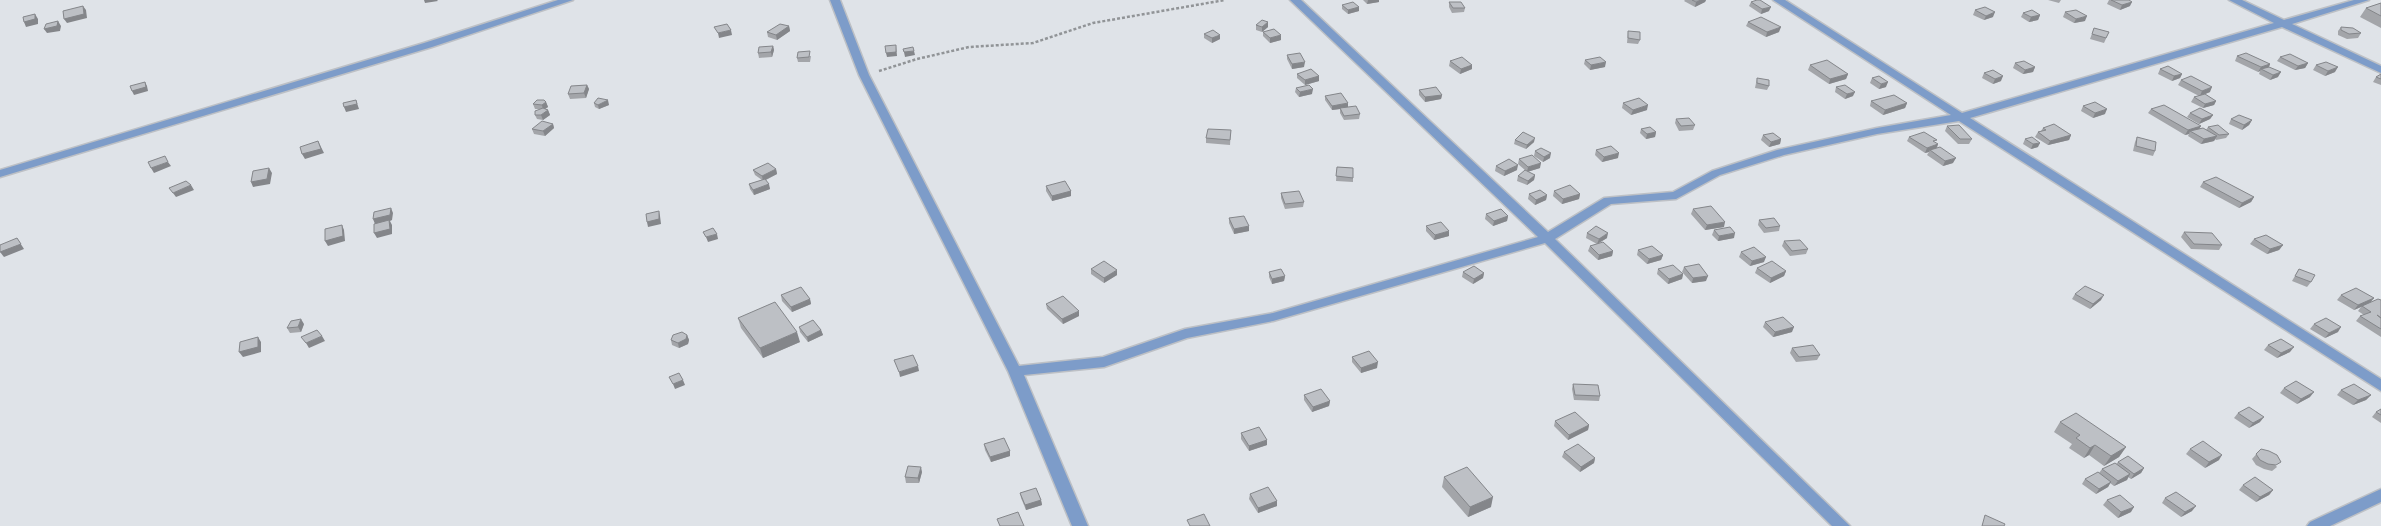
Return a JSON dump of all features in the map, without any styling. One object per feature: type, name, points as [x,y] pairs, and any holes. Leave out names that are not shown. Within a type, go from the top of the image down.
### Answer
[{"type":"street","points":[[0,174],[428,45],[568,0]]},
{"type":"street","points":[[835,0],[864,75],[1016,371],[1080,526]]},
{"type":"street","points":[[1295,0],[1547,238],[1842,526]]},
{"type":"street","points":[[1778,0],[2381,386]]},
{"type":"street","points":[[2234,0],[2381,70]]},
{"type":"street","points":[[1016,371],[1104,362],[1186,334],[1273,317],[1547,238],[1608,201],[1676,195],[1716,173],[1780,152],[1878,131],[1960,117],[2364,0]]},
{"type":"street","points":[[2315,526],[2381,495]]},
{"type":"path","points":[[864,75],[917,58],[969,47],[1033,43],[1093,23],[1225,0]]},
{"type":"building","points":[[1757,0],[1771,7],[1762,9],[1751,2]]},
{"type":"building","points":[[2111,0],[2129,0],[2132,2],[2122,5]]},
{"type":"building","points":[[1353,2],[1359,7],[1348,10],[1342,5]]},
{"type":"building","points":[[1449,2],[1461,2],[1465,8],[1453,8]]},
{"type":"building","points":[[2381,3],[2381,16],[2366,8]]},
{"type":"building","points":[[83,6],[84,14],[64,19],[63,11]]},
{"type":"building","points":[[1985,7],[1995,12],[1986,16],[1975,10]]},
{"type":"building","points":[[2032,10],[2040,15],[2031,17],[2023,13]]},
{"type":"building","points":[[2076,10],[2087,16],[2076,19],[2065,12]]},
{"type":"building","points":[[35,14],[35,19],[24,22],[23,17]]},
{"type":"building","points":[[1761,17],[1781,27],[1767,32],[1748,22]]},
{"type":"building","points":[[1262,20],[1268,22],[1262,27],[1256,25]]},
{"type":"building","points":[[58,21],[57,26],[44,29],[46,24]]},
{"type":"building","points":[[727,24],[731,30],[718,33],[714,27]]},
{"type":"building","points":[[780,24],[789,26],[776,35],[767,32]]},
{"type":"building","points":[[2341,27],[2353,28],[2361,33],[2349,34],[2341,30]]},
{"type":"building","points":[[2094,28],[2109,32],[2106,38],[2092,34]]},
{"type":"building","points":[[1274,29],[1281,35],[1270,38],[1263,32]]},
{"type":"building","points":[[1213,30],[1220,35],[1212,38],[1204,34]]},
{"type":"building","points":[[1628,31],[1640,32],[1640,40],[1628,38]]},
{"type":"building","points":[[896,45],[896,52],[886,53],[885,46]]},
{"type":"building","points":[[773,46],[771,52],[758,53],[759,47]]},
{"type":"building","points":[[913,47],[914,51],[904,52],[903,49]]},
{"type":"building","points":[[810,51],[809,57],[797,58],[798,52]]},
{"type":"building","points":[[1300,53],[1305,62],[1292,64],[1287,55]]},
{"type":"building","points":[[2246,53],[2270,64],[2261,67],[2237,56]]},
{"type":"building","points":[[2290,54],[2308,63],[2298,66],[2280,57]]},
{"type":"building","points":[[1462,57],[1472,65],[1461,69],[1450,61]]},
{"type":"building","points":[[1600,57],[1606,62],[1591,65],[1585,60]]},
{"type":"building","points":[[1827,60],[1848,74],[1830,79],[1810,65]]},
{"type":"building","points":[[2024,61],[2035,67],[2025,70],[2015,63]]},
{"type":"building","points":[[2326,62],[2338,67],[2328,71],[2316,65]]},
{"type":"building","points":[[2168,66],[2182,74],[2174,76],[2160,69]]},
{"type":"building","points":[[2269,67],[2281,72],[2273,75],[2261,69]]},
{"type":"building","points":[[1311,69],[1319,76],[1305,80],[1297,74]]},
{"type":"building","points":[[1993,70],[2003,76],[1995,79],[1984,73]]},
{"type":"building","points":[[1879,76],[1888,82],[1881,84],[1872,78]]},
{"type":"building","points":[[2191,76],[2212,87],[2202,91],[2181,80]]},
{"type":"building","points":[[1757,78],[1769,80],[1769,86],[1757,83]]},
{"type":"building","points":[[145,82],[146,87],[132,91],[130,86]]},
{"type":"building","points":[[587,85],[584,93],[568,94],[571,86]]},
{"type":"building","points":[[1309,85],[1313,89],[1300,92],[1296,88]]},
{"type":"building","points":[[1845,85],[1855,92],[1847,94],[1836,87]]},
{"type":"building","points":[[1436,87],[1442,95],[1425,97],[1419,90]]},
{"type":"building","points":[[1341,93],[1348,103],[1332,106],[1325,96]]},
{"type":"building","points":[[2205,94],[2216,101],[2205,104],[2194,97]]},
{"type":"building","points":[[1894,95],[1907,103],[1885,110],[1871,101]]},
{"type":"building","points":[[598,98],[608,100],[598,105],[594,103]]},
{"type":"building","points":[[1639,98],[1648,105],[1633,110],[1623,103]]},
{"type":"building","points":[[356,100],[357,104],[344,107],[343,103]]},
{"type":"building","points":[[537,100],[544,100],[546,102],[542,105],[533,104]]},
{"type":"building","points":[[2095,102],[2107,109],[2095,113],[2083,106]]},
{"type":"building","points":[[2164,105],[2201,126],[2188,130],[2151,109]]},
{"type":"building","points":[[1356,106],[1360,114],[1344,116],[1340,108]]},
{"type":"building","points":[[543,108],[548,110],[541,115],[535,115],[535,111]]},
{"type":"building","points":[[2200,108],[2213,115],[2202,119],[2190,113]]},
{"type":"building","points":[[2239,115],[2252,120],[2244,125],[2231,119]]},
{"type":"building","points":[[1689,118],[1695,125],[1681,126],[1676,119]]},
{"type":"building","points":[[542,121],[553,124],[543,131],[532,129]]},
{"type":"building","points":[[2054,124],[2071,135],[2050,141],[2038,132],[2046,130],[2043,128]]},
{"type":"building","points":[[1959,125],[1972,139],[1960,139],[1947,126]]},
{"type":"building","points":[[2218,125],[2229,134],[2219,135],[2208,127]]},
{"type":"building","points":[[1650,127],[1656,132],[1647,134],[1641,129]]},
{"type":"building","points":[[2203,128],[2217,136],[2204,139],[2190,131]]},
{"type":"building","points":[[1208,129],[1231,130],[1230,140],[1206,138]]},
{"type":"building","points":[[1523,132],[1535,138],[1527,145],[1515,140]]},
{"type":"building","points":[[1924,132],[1937,140],[1933,141],[1938,144],[1927,148],[1909,137]]},
{"type":"building","points":[[1773,133],[1781,139],[1771,142],[1763,135]]},
{"type":"building","points":[[2032,137],[2040,143],[2033,144],[2025,139]]},
{"type":"building","points":[[2137,137],[2156,142],[2155,151],[2136,146]]},
{"type":"building","points":[[318,141],[321,149],[302,154],[300,147]]},
{"type":"building","points":[[1611,146],[1619,153],[1604,157],[1596,150]]},
{"type":"building","points":[[1940,147],[1956,158],[1945,161],[1930,150]]},
{"type":"building","points":[[1541,148],[1551,153],[1544,157],[1535,151]]},
{"type":"building","points":[[1532,155],[1541,163],[1528,167],[1519,159]]},
{"type":"building","points":[[165,156],[168,162],[151,168],[148,162]]},
{"type":"building","points":[[1509,159],[1518,165],[1505,171],[1496,166]]},
{"type":"building","points":[[768,163],[776,169],[762,176],[753,170]]},
{"type":"building","points":[[1337,167],[1353,168],[1353,178],[1336,176]]},
{"type":"building","points":[[269,168],[267,179],[251,182],[253,171]]},
{"type":"building","points":[[1525,170],[1535,175],[1528,181],[1518,176]]},
{"type":"building","points":[[2216,177],[2254,197],[2242,203],[2203,182]]},
{"type":"building","points":[[765,179],[769,184],[753,190],[749,184]]},
{"type":"building","points":[[186,181],[191,185],[173,193],[169,188]]},
{"type":"building","points":[[1065,181],[1071,191],[1052,196],[1046,186]]},
{"type":"building","points":[[1570,185],[1580,194],[1563,199],[1554,191]]},
{"type":"building","points":[[1540,190],[1547,195],[1536,200],[1529,194]]},
{"type":"building","points":[[1299,191],[1304,202],[1285,204],[1281,193]]},
{"type":"building","points":[[1711,206],[1725,222],[1707,225],[1693,209]]},
{"type":"building","points":[[391,208],[390,215],[373,219],[374,212]]},
{"type":"building","points":[[1501,209],[1508,216],[1494,221],[1486,214]]},
{"type":"building","points":[[659,211],[659,219],[647,222],[646,214]]},
{"type":"building","points":[[1244,216],[1249,226],[1234,229],[1229,218]]},
{"type":"building","points":[[1774,218],[1780,226],[1766,228],[1759,220]]},
{"type":"building","points":[[389,220],[390,229],[374,233],[374,224]]},
{"type":"building","points":[[1441,222],[1449,231],[1435,235],[1426,226]]},
{"type":"building","points":[[342,225],[343,236],[325,241],[325,229]]},
{"type":"building","points":[[1596,226],[1608,233],[1599,239],[1587,233]]},
{"type":"building","points":[[1730,227],[1735,233],[1719,236],[1714,230]]},
{"type":"building","points":[[713,228],[717,234],[706,237],[703,232]]},
{"type":"building","points":[[2184,232],[2212,233],[2222,245],[2194,244]]},
{"type":"building","points":[[2266,235],[2283,245],[2270,249],[2254,239]]},
{"type":"building","points":[[17,238],[21,244],[0,252],[0,245]]},
{"type":"building","points":[[1800,240],[1808,249],[1792,251],[1784,241]]},
{"type":"building","points":[[1603,242],[1613,251],[1599,255],[1590,246]]},
{"type":"building","points":[[1652,246],[1663,255],[1649,259],[1638,250]]},
{"type":"building","points":[[1754,247],[1766,257],[1752,261],[1741,252]]},
{"type":"building","points":[[1104,261],[1117,270],[1104,278],[1091,269]]},
{"type":"building","points":[[1772,261],[1786,271],[1771,278],[1757,268]]},
{"type":"building","points":[[1699,264],[1708,276],[1693,278],[1684,267]]},
{"type":"building","points":[[1673,265],[1683,274],[1669,279],[1658,269]]},
{"type":"building","points":[[1474,266],[1484,273],[1474,279],[1463,272]]},
{"type":"building","points":[[1281,269],[1285,276],[1272,279],[1269,272]]},
{"type":"building","points":[[2299,269],[2315,275],[2311,282],[2295,276]]},
{"type":"building","points":[[2085,286],[2104,295],[2093,304],[2075,294]]},
{"type":"building","points":[[801,287],[810,299],[791,307],[781,295]]},
{"type":"building","points":[[2356,288],[2374,298],[2358,305],[2341,295]]},
{"type":"building","points":[[1063,296],[1079,311],[1062,319],[1046,304]]},
{"type":"building","points":[[2378,299],[2381,300],[2381,329],[2360,316],[2371,312],[2362,306]]},
{"type":"building","points":[[775,302],[797,332],[760,348],[738,318]]},
{"type":"building","points":[[1783,317],[1794,327],[1775,332],[1765,322]]},
{"type":"building","points":[[2326,318],[2341,327],[2329,333],[2314,324]]},
{"type":"building","points":[[301,319],[298,327],[287,328],[291,321]]},
{"type":"building","points":[[813,320],[821,330],[807,337],[799,327]]},
{"type":"building","points":[[317,330],[322,336],[306,343],[301,337]]},
{"type":"building","points":[[682,332],[687,335],[686,339],[678,343],[671,340],[673,335]]},
{"type":"building","points":[[258,337],[258,347],[239,352],[240,342]]},
{"type":"building","points":[[2281,339],[2294,347],[2281,353],[2268,345]]},
{"type":"building","points":[[1813,345],[1820,355],[1799,357],[1792,348]]},
{"type":"building","points":[[1369,351],[1378,362],[1361,368],[1352,357]]},
{"type":"building","points":[[913,355],[918,366],[899,372],[894,360]]},
{"type":"building","points":[[679,373],[683,380],[673,384],[669,377]]},
{"type":"building","points":[[2296,381],[2314,392],[2301,399],[2284,388]]},
{"type":"building","points":[[1573,384],[1598,385],[1600,396],[1575,395]]},
{"type":"building","points":[[2354,384],[2371,395],[2358,400],[2341,390]]},
{"type":"building","points":[[1321,389],[1330,401],[1313,407],[1304,395]]},
{"type":"building","points":[[2249,407],[2264,417],[2253,423],[2238,413]]},
{"type":"building","points":[[1575,412],[1589,425],[1569,435],[1555,421]]},
{"type":"building","points":[[2076,413],[2126,447],[2111,456],[2095,445],[2090,448],[2076,438],[2080,435],[2060,422]]},
{"type":"building","points":[[1259,427],[1267,440],[1249,446],[1241,433]]},
{"type":"building","points":[[1004,438],[1010,451],[990,457],[984,444]]},
{"type":"building","points":[[2203,441],[2222,455],[2209,462],[2190,449]]},
{"type":"building","points":[[1578,444],[1595,458],[1581,467],[1564,452]]},
{"type":"building","points":[[2261,449],[2277,455],[2281,462],[2276,465],[2260,460],[2256,454]]},
{"type":"building","points":[[2128,456],[2144,468],[2134,474],[2118,462]]},
{"type":"building","points":[[2115,463],[2130,474],[2118,481],[2102,469]]},
{"type":"building","points":[[908,466],[921,467],[918,478],[905,477]]},
{"type":"building","points":[[1467,467],[1493,497],[1470,507],[1444,477]]},
{"type":"building","points":[[2098,472],[2111,482],[2099,489],[2085,479]]},
{"type":"building","points":[[2255,477],[2273,490],[2260,497],[2243,485]]},
{"type":"building","points":[[1268,487],[1277,501],[1258,508],[1250,494]]},
{"type":"building","points":[[1036,488],[1041,500],[1025,505],[1020,493]]},
{"type":"building","points":[[2176,492],[2196,506],[2185,512],[2165,498]]},
{"type":"building","points":[[2120,495],[2134,507],[2121,512],[2107,500]]},
{"type":"building","points":[[1018,512],[1024,526],[1000,526],[997,519]]},
{"type":"building","points":[[1204,514],[1210,526],[1190,526],[1187,520]]},
{"type":"building","points":[[1985,515],[2005,524],[2004,526],[1982,526]]}]
